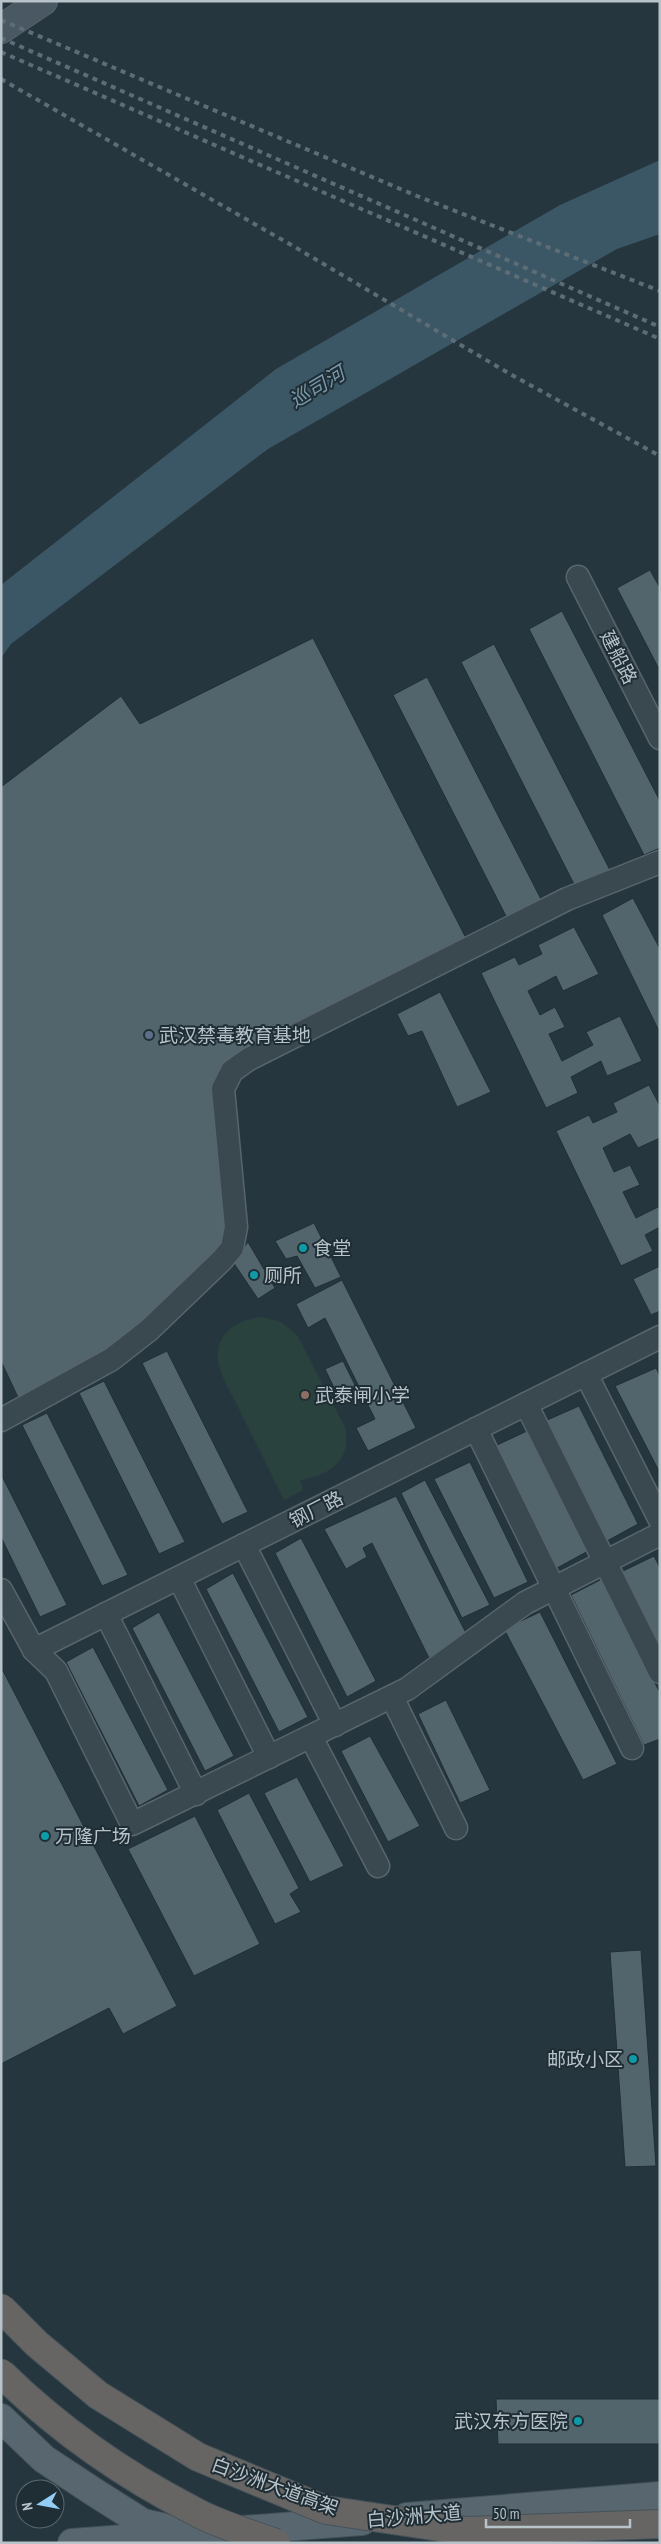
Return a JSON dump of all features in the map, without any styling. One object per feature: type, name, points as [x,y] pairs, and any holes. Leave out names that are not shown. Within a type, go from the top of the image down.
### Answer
[{"type":"highway","name":"白沙洲大道高架","points":[[1,2308],[37,2344],[98,2395],[189,2452],[326,2510],[466,2531],[660,2524]]},
{"type":"highway","points":[[1,2373],[25,2396],[94,2450],[195,2512],[276,2543]]},
{"type":"main road","points":[[1,8],[11,1]]},
{"type":"main road","points":[[1,29],[43,1]]},
{"type":"main road","name":"白沙洲大道","points":[[1,2418],[44,2459],[143,2523],[196,2539]]},
{"type":"main road","name":"白沙洲大道","points":[[72,2543],[196,2539],[660,2496]]},
{"type":"street","name":"建船路","points":[[578,577],[660,738]]},
{"type":"street","points":[[1,1420],[112,1359],[149,1330],[222,1260],[232,1248],[236,1227],[223,1089],[232,1071],[249,1059],[567,899],[660,862]]},
{"type":"street","name":"钢厂路","points":[[34,1650],[586,1374],[657,1345]]},
{"type":"street","points":[[586,1374],[660,1520]]},
{"type":"street","points":[[526,1404],[660,1672]]},
{"type":"street","points":[[476,1429],[632,1748]]},
{"type":"street","points":[[1,1590],[34,1650],[56,1671],[132,1824],[407,1689],[525,1603],[660,1534]]},
{"type":"street","points":[[244,1545],[336,1725]]},
{"type":"street","points":[[179,1578],[269,1757]]},
{"type":"street","points":[[106,1614],[196,1794]]},
{"type":"street","points":[[392,1697],[456,1828]]},
{"type":"street","points":[[312,1737],[378,1866]]},
{"type":"green space","points":[[262,1317],[281,1322],[297,1335],[345,1427],[347,1439],[342,1457],[336,1464],[320,1475],[300,1480],[303,1490],[284,1500],[220,1370],[218,1356],[219,1347],[226,1333],[246,1320]]},
{"type":"water","name":"巡司河","points":[[660,160],[660,234],[617,249],[268,449],[11,644],[1,658],[1,585],[276,369],[560,205]]},
{"type":"building","points":[[650,570],[660,588],[660,671],[617,588]]},
{"type":"building","points":[[562,611],[660,801],[660,848],[644,855],[529,629]]},
{"type":"building","name":"武汉禁毒教育基地","points":[[313,638],[471,948],[232,1071],[236,1227],[149,1330],[23,1408],[1,1361],[1,787],[121,696],[140,724]]},
{"type":"building","points":[[494,644],[611,872],[576,888],[461,662]]},
{"type":"building","points":[[427,677],[544,905],[509,922],[393,695]]},
{"type":"building","points":[[633,898],[660,949],[660,1033],[602,915]]},
{"type":"building","points":[[574,927],[599,974],[563,991],[556,976],[528,991],[540,1015],[555,1007],[565,1027],[549,1034],[562,1061],[593,1045],[586,1032],[620,1016],[642,1061],[607,1076],[601,1061],[571,1077],[578,1093],[546,1108],[481,973],[515,957],[519,965],[542,954],[538,945]]},
{"type":"building","points":[[440,992],[491,1092],[457,1107],[422,1031],[408,1036],[397,1014]]},
{"type":"building","points":[[649,1085],[660,1106],[660,1138],[638,1148],[630,1134],[603,1148],[614,1172],[630,1165],[640,1185],[623,1192],[636,1218],[660,1206],[660,1227],[645,1235],[653,1251],[621,1266],[556,1131],[589,1115],[593,1123],[617,1112],[613,1103]]},
{"type":"building","name":"食堂","points":[[314,1223],[341,1277],[315,1288],[297,1256],[286,1259],[275,1241]]},
{"type":"building","name":"厕所","points":[[248,1242],[275,1288],[258,1299],[233,1262]]},
{"type":"building","points":[[660,1266],[660,1311],[651,1315],[633,1279]]},
{"type":"building","points":[[342,1280],[416,1428],[368,1451],[356,1428],[375,1419],[325,1318],[308,1328],[296,1304]]},
{"type":"building","points":[[167,1351],[248,1512],[222,1524],[142,1363]]},
{"type":"building","points":[[343,1361],[356,1387],[338,1396],[325,1369]]},
{"type":"building","points":[[656,1368],[660,1376],[660,1473],[615,1386]]},
{"type":"building","points":[[104,1381],[185,1542],[159,1554],[79,1393]]},
{"type":"building","points":[[579,1406],[638,1524],[607,1541],[545,1421]]},
{"type":"building","points":[[47,1413],[128,1575],[102,1586],[22,1425]]},
{"type":"building","points":[[529,1430],[590,1550],[557,1568],[495,1446]]},
{"type":"building","points":[[470,1462],[528,1582],[494,1598],[434,1479]]},
{"type":"building","points":[[1,1474],[67,1605],[40,1617],[1,1537]]},
{"type":"building","points":[[425,1480],[490,1605],[462,1618],[401,1493]]},
{"type":"building","points":[[396,1496],[467,1635],[429,1658],[372,1543],[363,1548],[367,1557],[346,1569],[324,1529]]},
{"type":"building","points":[[301,1538],[376,1681],[347,1697],[275,1553]]},
{"type":"building","points":[[654,1556],[660,1568],[660,1651],[621,1572]]},
{"type":"building","points":[[233,1573],[308,1717],[279,1732],[206,1589]]},
{"type":"building","points":[[602,1579],[660,1693],[660,1739],[644,1745],[571,1595]]},
{"type":"building","points":[[159,1612],[234,1756],[205,1771],[132,1628]]},
{"type":"building","points":[[540,1612],[617,1764],[583,1780],[504,1629]]},
{"type":"building","points":[[93,1647],[168,1790],[139,1806],[66,1662]]},
{"type":"building","name":"万隆广场","points":[[1,1667],[177,2006],[123,2034],[109,2008],[1,2064]]},
{"type":"building","points":[[446,1700],[490,1790],[460,1803],[418,1714]]},
{"type":"building","points":[[370,1736],[420,1826],[388,1842],[341,1751]]},
{"type":"building","points":[[297,1777],[344,1866],[310,1882],[264,1793]]},
{"type":"building","points":[[249,1793],[299,1888],[290,1894],[301,1912],[275,1924],[217,1810]]},
{"type":"building","points":[[195,1816],[260,1944],[194,1976],[128,1849]]},
{"type":"building","name":"邮政小区","points":[[641,1950],[656,2166],[625,2167],[610,1952]]},
{"type":"building","name":"武汉东方医院","points":[[496,2399],[660,2399],[660,2444],[498,2444]]},
{"type":"railway","points":[[1,20],[417,196],[660,291]]},
{"type":"railway","points":[[1,38],[660,327]]},
{"type":"railway","points":[[1,52],[660,339]]},
{"type":"railway","points":[[1,79],[293,246],[510,374],[660,456]]},
{"type":"place","name":"武汉禁毒教育基地","points":[[149,1035]]},
{"type":"place","name":"食堂","points":[[303,1248]]},
{"type":"place","name":"厕所","points":[[254,1275]]},
{"type":"place","name":"武泰闸小学","points":[[305,1395]]},
{"type":"place","name":"万隆广场","points":[[45,1836]]},
{"type":"place","name":"邮政小区","points":[[633,2059]]},
{"type":"place","name":"武汉东方医院","points":[[578,2421]]}]
